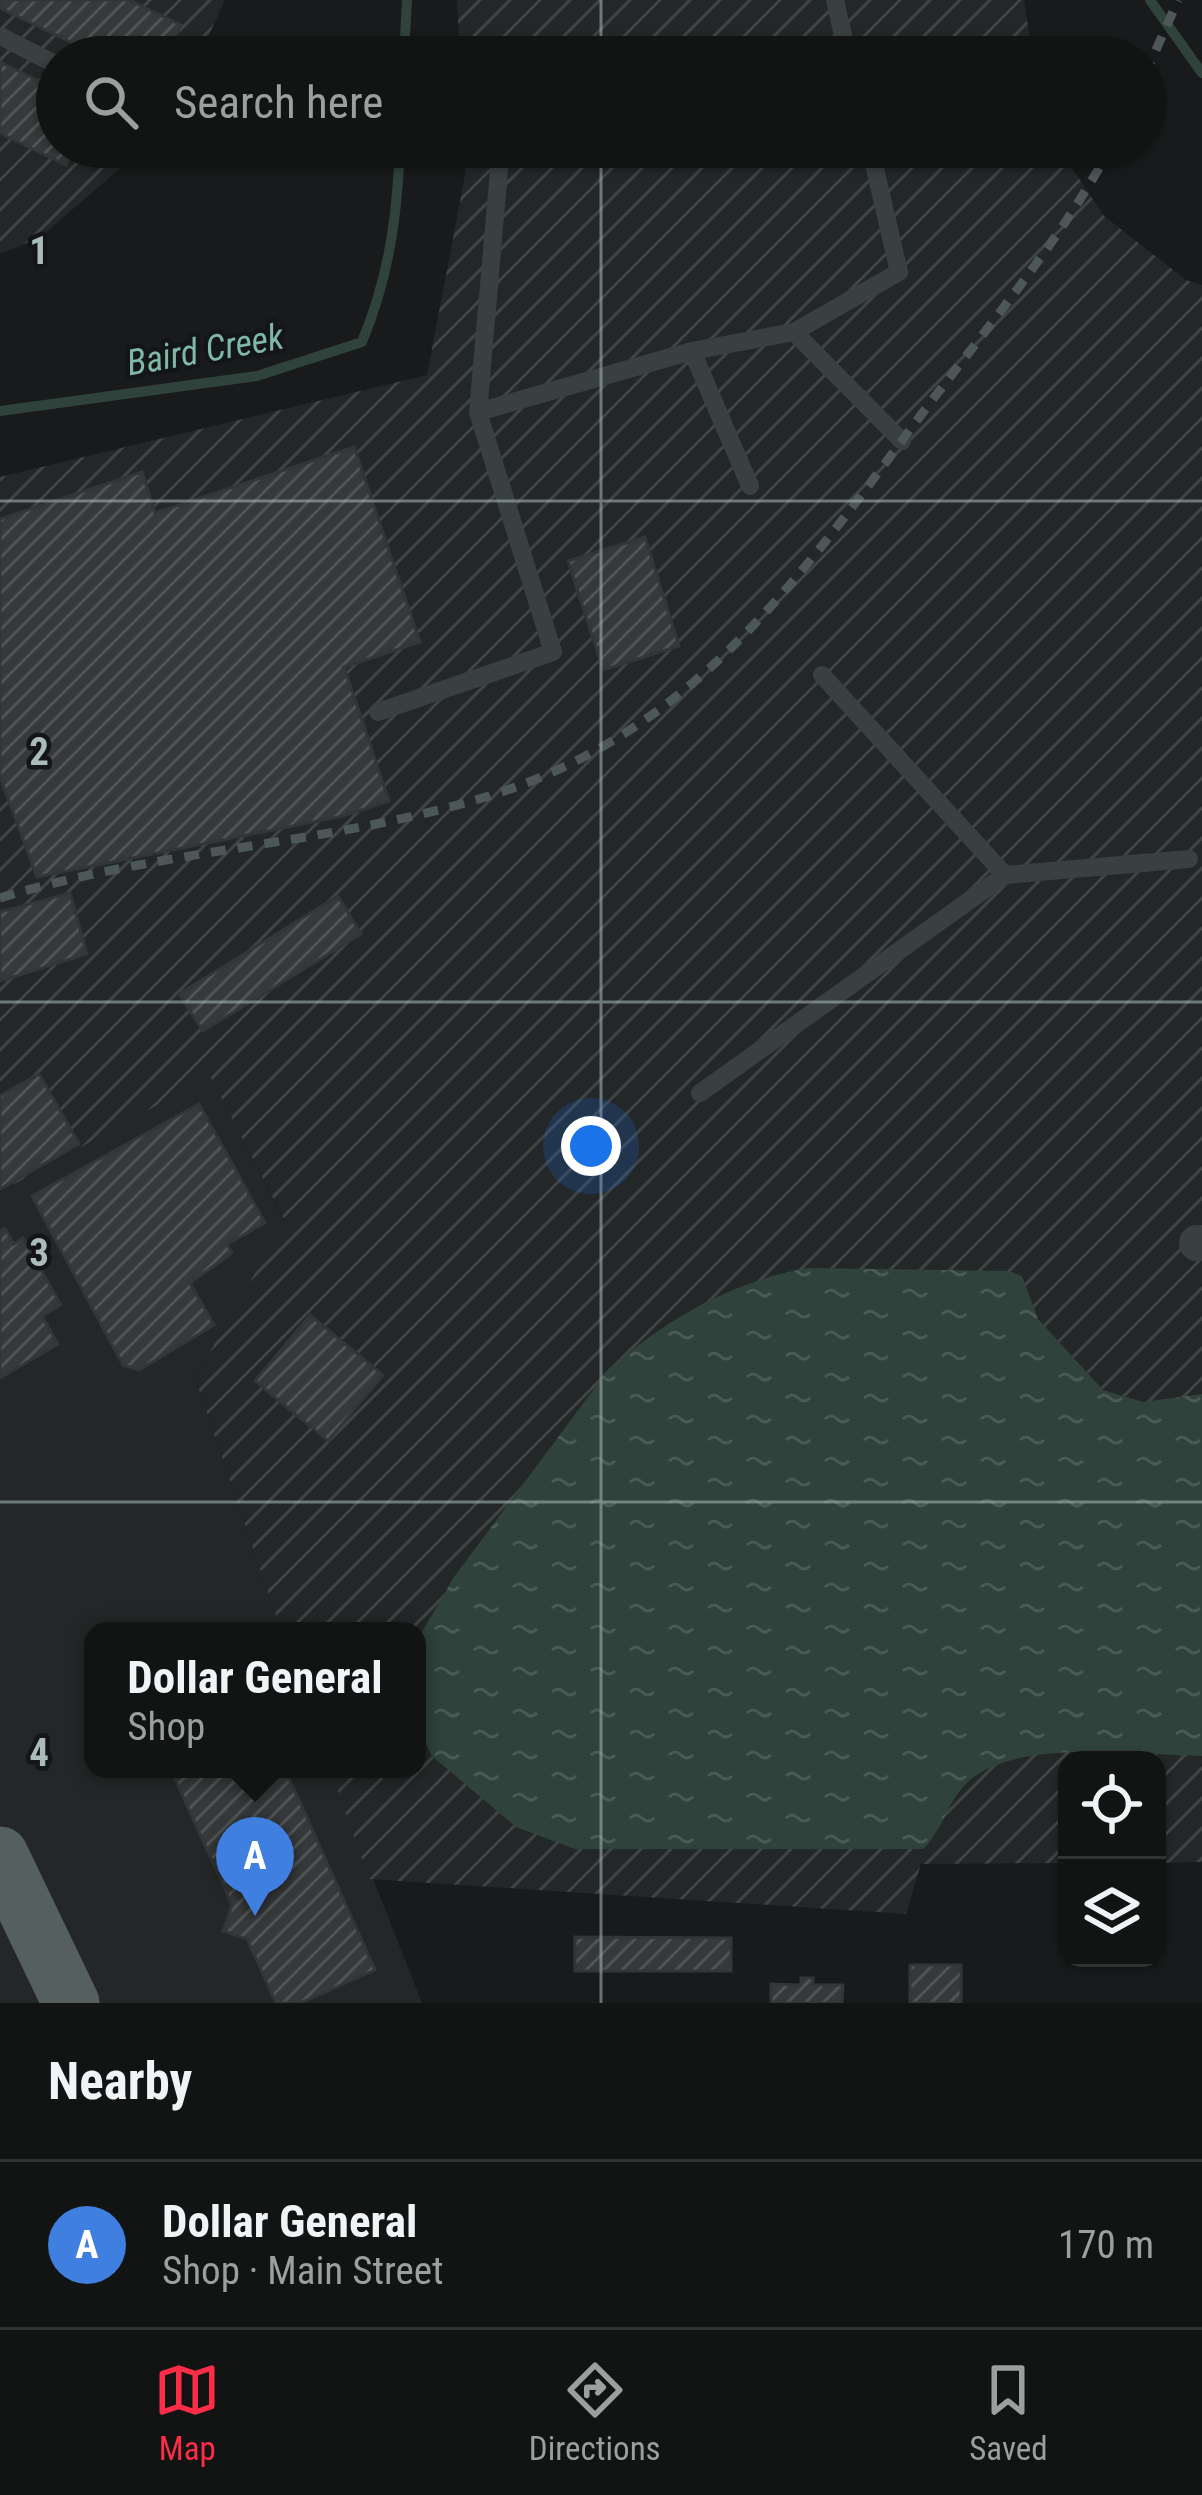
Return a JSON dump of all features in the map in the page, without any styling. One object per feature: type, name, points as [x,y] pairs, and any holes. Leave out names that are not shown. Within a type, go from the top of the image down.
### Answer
[{"type":"main road","points":[[0,1855],[71,2003]]},
{"type":"lane","points":[[835,0],[843,36]]},
{"type":"lane","points":[[0,36],[36,54]]},
{"type":"lane","points":[[377,712],[553,652],[478,412],[499,168]]},
{"type":"lane","points":[[478,412],[692,352],[794,332],[899,272],[874,168]]},
{"type":"lane","points":[[794,332],[902,441]]},
{"type":"lane","points":[[692,352],[750,486]]},
{"type":"lane","points":[[822,675],[1005,875]]},
{"type":"lane","points":[[700,1093],[1005,875],[1189,859]]},
{"type":"shaded area","points":[[0,0],[225,0],[209,36],[36,36],[36,168],[120,168],[41,237],[0,254]]},
{"type":"shaded area","points":[[457,0],[1024,0],[1030,36],[459,36]]},
{"type":"shaded area","points":[[465,168],[1072,168],[1104,216],[1186,280],[1202,285],[1202,1862],[1166,1863],[1166,1751],[1058,1751],[1058,1863],[921,1864],[906,1914],[369,1879],[333,1778],[426,1778],[426,1622],[278,1622],[195,1378],[285,1221],[210,1076],[0,1192],[0,477],[427,375]]},
{"type":"shaded area","points":[[210,1075],[285,1222],[195,1378],[278,1622],[84,1622],[84,1778],[334,1778],[422,2003],[0,2003],[0,1192]]},
{"type":"water","points":[[808,1268],[1009,1271],[1022,1276],[1038,1319],[1103,1390],[1143,1402],[1202,1394],[1202,1756],[1166,1751],[1058,1751],[991,1767],[962,1788],[923,1849],[575,1849],[516,1827],[432,1756],[426,1744],[426,1625],[454,1577],[605,1374],[674,1321],[752,1283]]},
{"type":"building","points":[[0,0],[129,0],[181,25],[176,36],[58,36],[0,8]]},
{"type":"building","points":[[0,62],[36,80],[36,150],[0,133]]},
{"type":"building","points":[[354,447],[420,642],[344,667],[389,801],[343,816],[37,877],[0,777],[0,519],[142,472],[155,513]]},
{"type":"building","points":[[645,537],[679,646],[603,670],[568,561]]},
{"type":"building","points":[[70,893],[87,954],[0,981],[0,912]]},
{"type":"building","points":[[338,896],[361,934],[203,1031],[179,994]]},
{"type":"building","points":[[39,1074],[79,1144],[0,1189],[0,1096]]},
{"type":"building","points":[[199,1104],[265,1223],[227,1244],[232,1253],[190,1283],[214,1325],[139,1370],[123,1365],[32,1196]]},
{"type":"building","points":[[5,1228],[14,1244],[23,1238],[61,1305],[42,1316],[58,1344],[0,1378],[0,1231]]},
{"type":"building","points":[[310,1315],[383,1375],[328,1441],[255,1381]]},
{"type":"building","points":[[289,1778],[375,1970],[300,2003],[276,2003],[247,1939],[223,1931],[232,1905],[175,1779]]},
{"type":"building","points":[[575,1937],[731,1938],[731,1971],[575,1971]]},
{"type":"building","points":[[910,1965],[961,1965],[961,2003],[910,2003]]},
{"type":"building","points":[[801,1978],[813,1978],[813,1985],[843,1985],[842,2003],[771,2003],[771,1984],[801,1985]]},
{"type":"waterway","name":"Baird Creek","points":[[405,36],[407,0]]},
{"type":"waterway","name":"Baird Creek","points":[[1150,0],[1202,73]]},
{"type":"waterway","name":"Baird Creek","points":[[0,411],[257,376],[362,342],[390,246],[399,168]]},
{"type":"railway","points":[[1162,36],[1178,0]]},
{"type":"railway","points":[[0,898],[121,868],[429,812],[489,796],[564,767],[630,730],[689,686],[793,581],[1027,276],[1098,168]]},
{"type":"place","name":"Dollar General","points":[[255,1916]]}]
